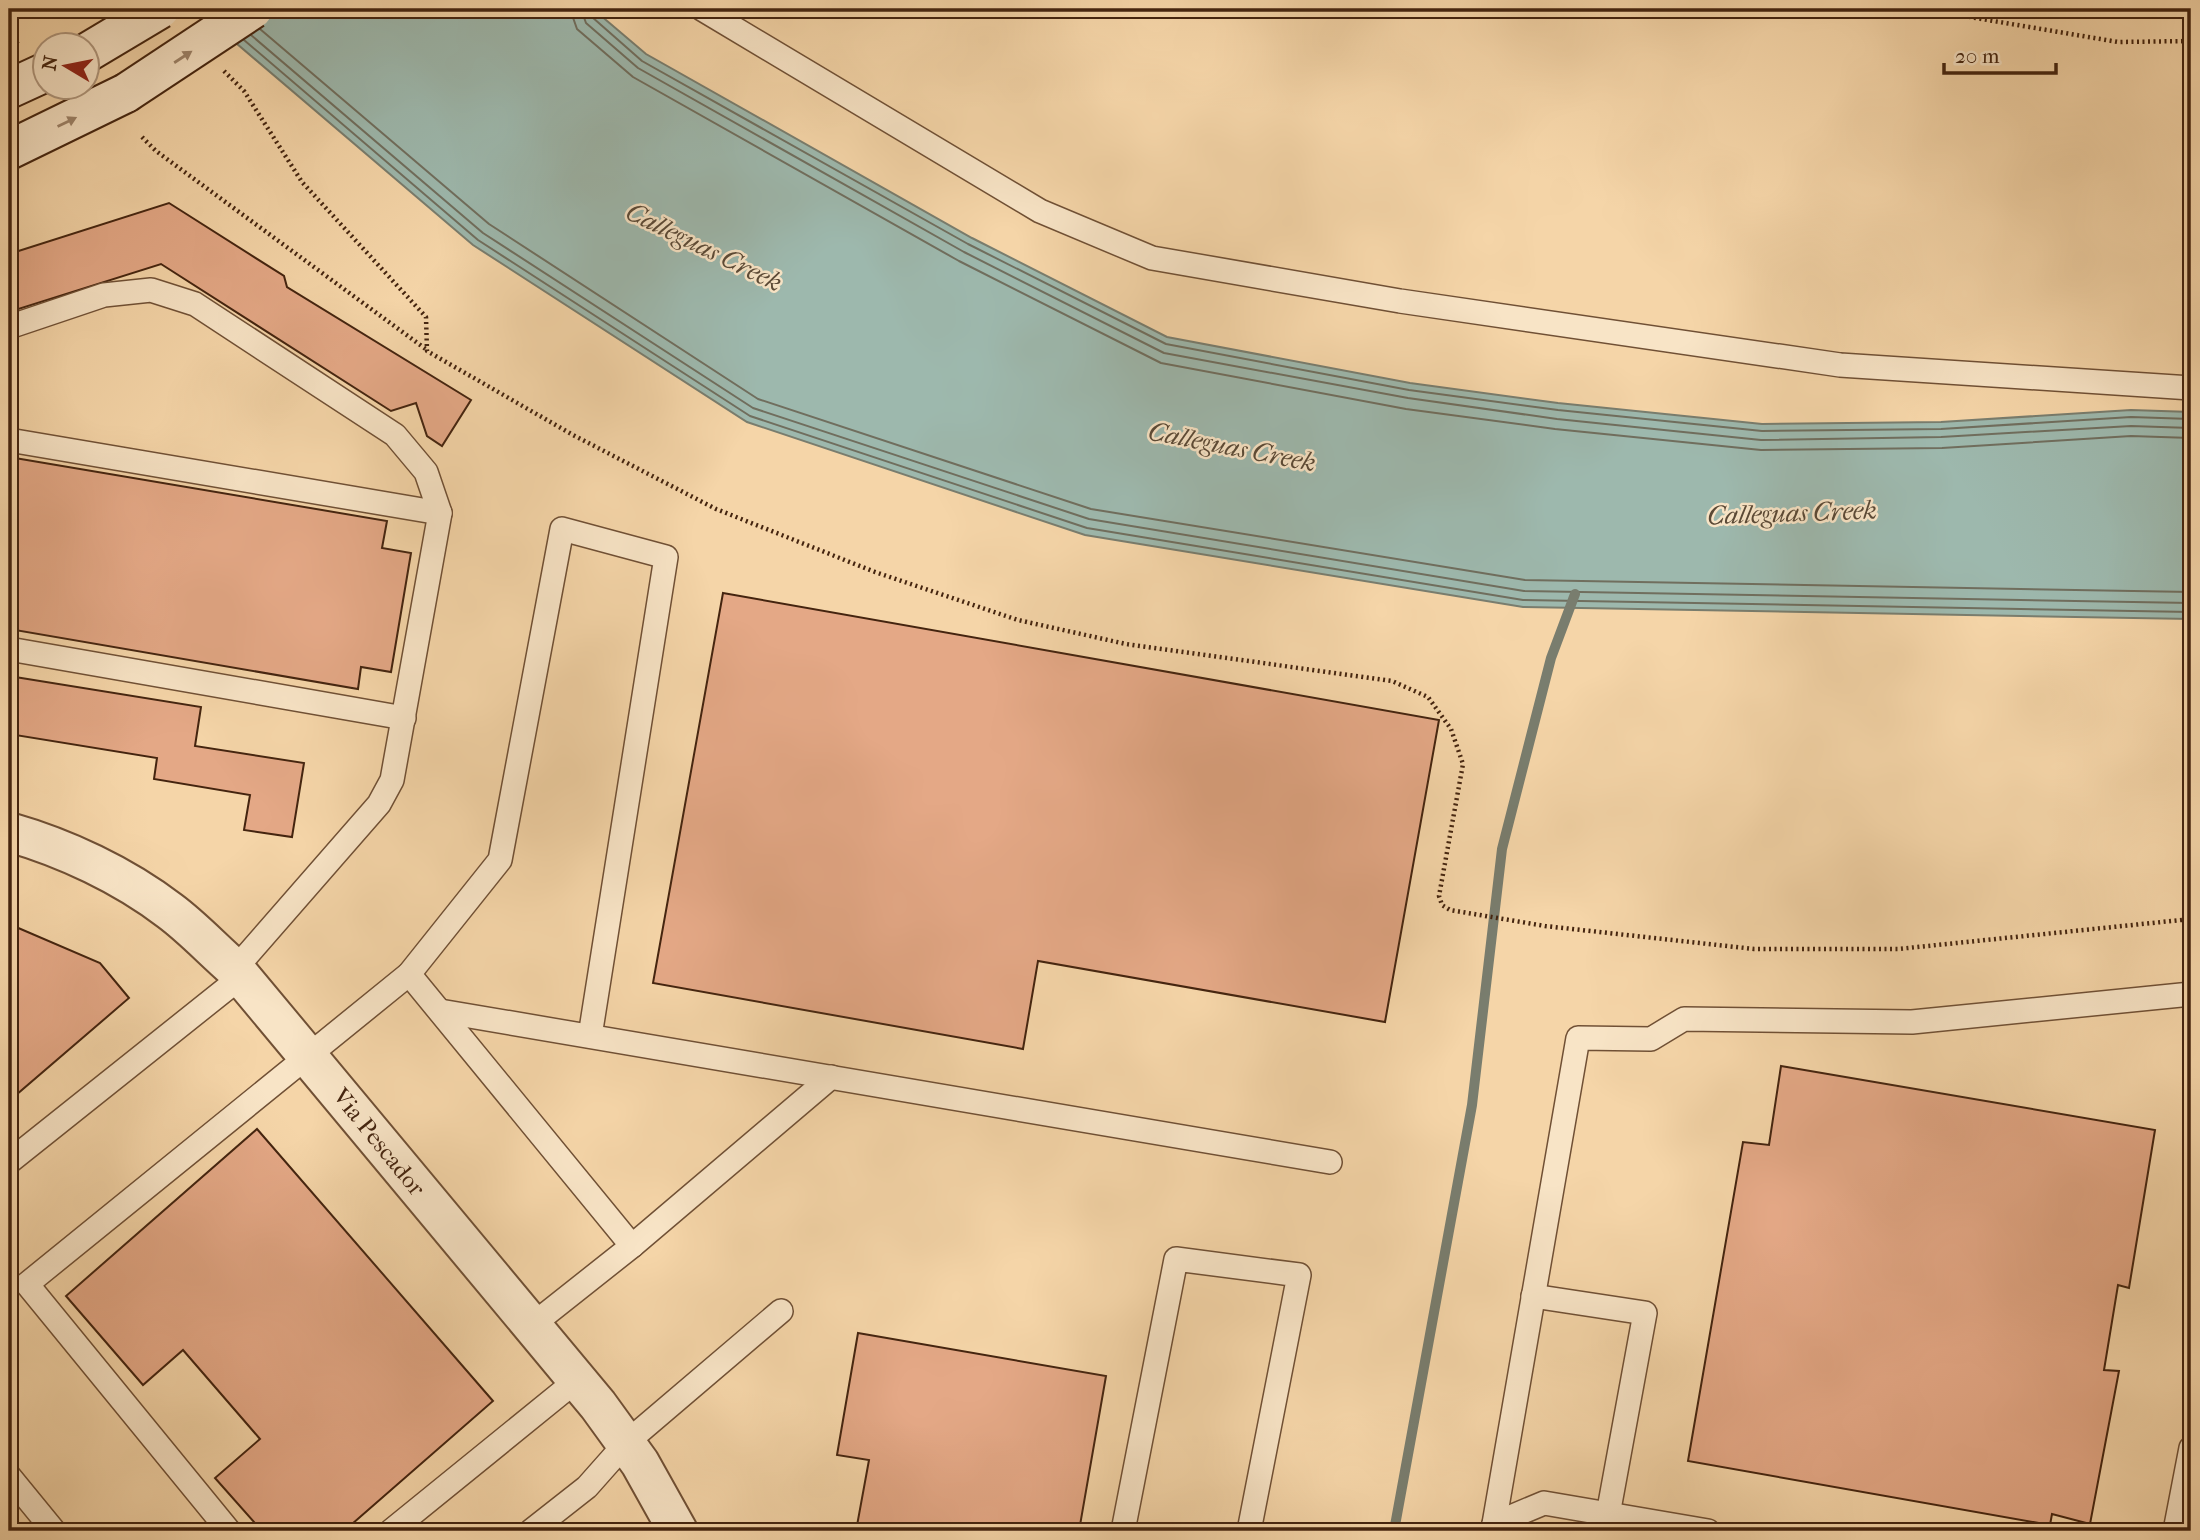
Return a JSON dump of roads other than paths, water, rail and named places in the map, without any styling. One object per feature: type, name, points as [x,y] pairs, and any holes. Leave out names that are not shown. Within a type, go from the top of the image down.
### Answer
[{"type":"street","points":[[102,44],[160,9]]},
{"type":"street","points":[[9,150],[126,93],[253,9]]},
{"type":"street","points":[[9,89],[32,78]]},
{"type":"street","name":"Via Pescador","points":[[9,832],[90,863],[131,886],[170,911],[238,973],[577,1380],[626,1443],[678,1531]]},
{"type":"lane","points":[[702,9],[1040,211],[1152,258],[1400,301],[1840,365],[2191,388]]},
{"type":"lane","points":[[9,327],[104,295],[151,290],[195,304],[395,435],[426,472],[440,513],[404,718],[391,780],[379,804],[238,973],[9,1162]]},
{"type":"lane","points":[[9,440],[440,513]]},
{"type":"lane","points":[[229,1531],[27,1284],[409,974],[500,860],[562,529],[666,557],[590,1036]]},
{"type":"lane","points":[[9,649],[404,718]]},
{"type":"lane","points":[[409,974],[632,1246]]},
{"type":"lane","points":[[1493,1528],[1578,1038],[1651,1040],[1684,1019],[1912,1021],[2191,994]]},
{"type":"lane","points":[[440,1011],[1330,1161]]},
{"type":"lane","points":[[531,1326],[632,1246],[831,1077]]},
{"type":"lane","points":[[1124,1531],[1176,1259],[1299,1275],[1249,1531]]},
{"type":"lane","points":[[1533,1296],[1645,1313],[1607,1523]]},
{"type":"lane","points":[[531,1531],[587,1487],[626,1443],[781,1311]]},
{"type":"lane","points":[[391,1531],[577,1380]]},
{"type":"lane","points":[[2175,1531],[2191,1448]]},
{"type":"lane","points":[[9,1476],[54,1531]]},
{"type":"lane","points":[[1493,1528],[1544,1503],[1607,1523],[1707,1531]]},
{"type":"water","name":"Calleguas Creek","points":[[196,9],[593,9],[646,54],[972,238],[1167,337],[1410,383],[1558,403],[1762,424],[1941,422],[2131,410],[2191,412],[2191,619],[1523,607],[1085,535],[747,422],[473,245]]},
{"type":"waterway","points":[[1394,1531],[1472,1105],[1502,849],[1551,658],[1575,594]]}]
